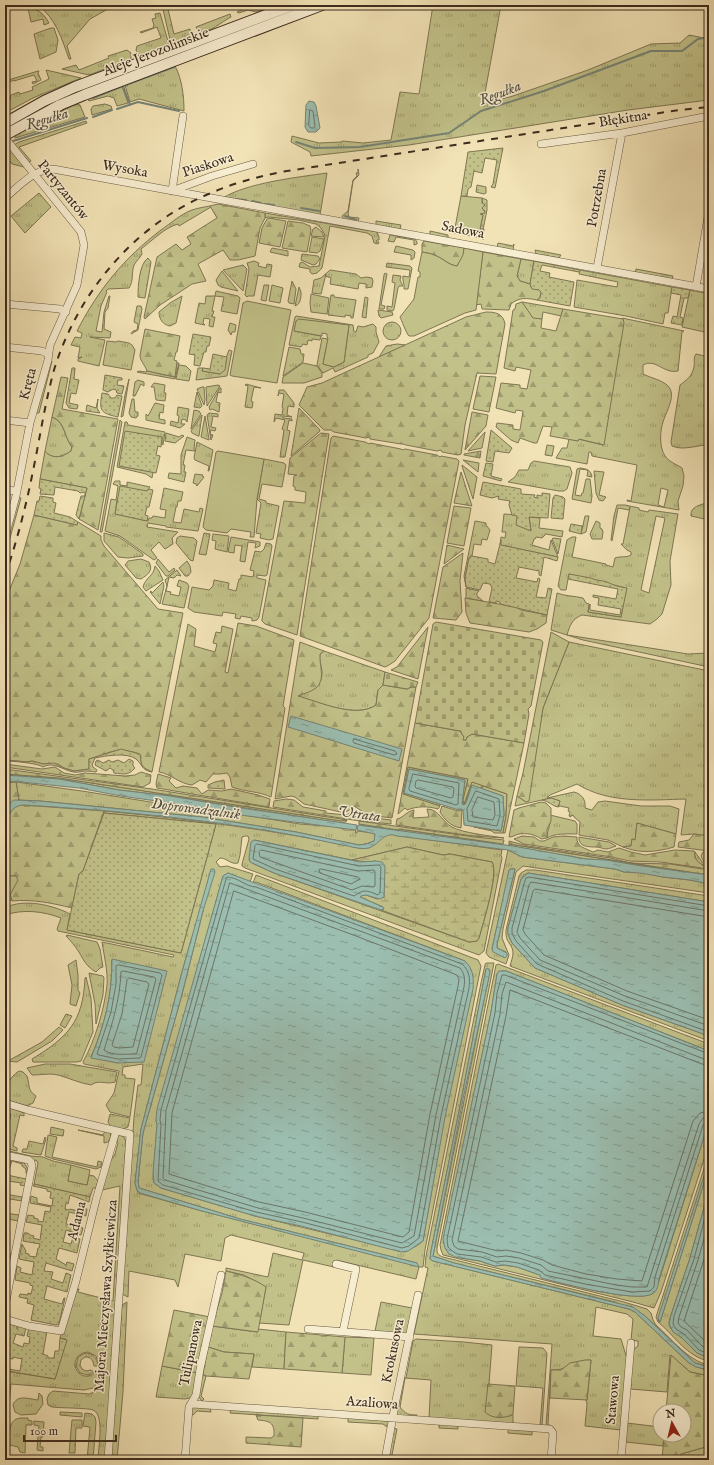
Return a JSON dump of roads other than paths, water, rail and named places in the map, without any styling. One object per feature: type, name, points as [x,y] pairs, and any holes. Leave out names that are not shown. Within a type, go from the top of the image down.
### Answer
[{"type":"main road","name":"Aleje Jerozolimskie","points":[[5,123],[31,107],[69,90],[293,5]]},
{"type":"main road","name":"Aleje Jerozolimskie","points":[[5,137],[60,105],[84,94],[322,5]]},
{"type":"street","points":[[172,191],[183,116]]},
{"type":"street","name":"Błękitna","points":[[540,144],[622,133],[709,116]]},
{"type":"street","name":"Potrzebna","points":[[597,268],[622,133]]},
{"type":"street","name":"Partyzantów","points":[[5,137],[77,227],[83,238],[83,252],[77,285],[50,345],[48,354]]},
{"type":"street","name":"Piaskowa","points":[[172,191],[212,176],[253,164]]},
{"type":"street","name":"Wysoka","points":[[35,174],[44,170],[53,169],[212,198]]},
{"type":"street","points":[[5,198],[35,174]]},
{"type":"street","name":"Sadowa","points":[[212,198],[709,289]]},
{"type":"street","points":[[696,287],[709,211]]},
{"type":"street","points":[[5,304],[60,309],[66,312]]},
{"type":"street","points":[[5,347],[42,351],[48,354]]},
{"type":"street","name":"Kręta","points":[[5,537],[17,491],[30,423],[48,354]]},
{"type":"street","points":[[5,420],[30,423]]},
{"type":"street","points":[[5,490],[17,491]]},
{"type":"street","points":[[5,1103],[116,1131]]},
{"type":"street","name":"Majora Mieczysława Szyłkiewicza","points":[[108,1460],[130,1134],[116,1131]]},
{"type":"street","name":"Adama","points":[[5,1318],[28,1325],[61,1331],[74,1289],[96,1200],[116,1131]]},
{"type":"street","points":[[5,1155],[27,1160],[32,1163],[26,1204],[5,1306]]},
{"type":"street","points":[[336,1264],[356,1268],[343,1331]]},
{"type":"street","name":"Tulipanowa","points":[[185,1460],[190,1405],[196,1395],[200,1369],[221,1275]]},
{"type":"street","name":"Krokusowa","points":[[385,1460],[418,1295]]},
{"type":"street","points":[[308,1329],[410,1337]]},
{"type":"street","name":"Stawowa","points":[[621,1460],[631,1343]]},
{"type":"street","name":"Azaliowa","points":[[190,1405],[196,1404],[552,1430],[551,1460]]},
{"type":"water","points":[[309,101],[314,102],[316,106],[320,128],[316,132],[308,132],[305,127],[306,105]]},
{"type":"water","points":[[291,716],[402,749],[399,761],[288,727]]},
{"type":"water","points":[[409,769],[465,780],[462,804],[464,805],[472,785],[503,796],[504,815],[501,831],[464,825],[463,810],[404,793]]},
{"type":"water","points":[[5,775],[59,779],[119,790],[170,796],[357,825],[356,830],[217,812],[206,808],[121,796],[79,788],[5,781]]},
{"type":"water","points":[[14,800],[40,801],[202,817],[296,832],[359,845],[374,841],[375,834],[357,830],[358,825],[513,846],[586,859],[606,860],[709,875],[709,884],[690,880],[624,872],[615,869],[522,857],[508,850],[393,835],[385,837],[369,848],[362,849],[263,830],[143,814],[23,805],[13,809],[5,826],[5,815],[8,805]]},
{"type":"water","points":[[254,840],[360,862],[382,862],[385,866],[384,897],[380,899],[366,895],[360,897],[383,907],[384,909],[381,910],[274,873],[250,862],[251,842]]},
{"type":"water","points":[[211,869],[214,869],[215,872],[143,1133],[138,1181],[139,1188],[240,1219],[417,1263],[419,1267],[202,1211],[140,1193],[137,1190],[135,1183],[141,1129],[182,972]]},
{"type":"water","points":[[515,869],[497,944],[497,948],[507,953],[505,958],[493,952],[492,949],[509,870]]},
{"type":"water","points":[[228,873],[465,961],[471,970],[473,977],[473,989],[445,1117],[423,1241],[408,1251],[401,1252],[301,1226],[255,1216],[161,1188],[154,1183],[153,1173],[157,1109],[223,876]]},
{"type":"water","points":[[528,873],[709,902],[709,1036],[622,1005],[535,968],[512,943],[508,934],[508,928],[521,879]]},
{"type":"water","points":[[112,959],[167,971],[144,1062],[118,1063],[91,1058],[107,1010],[111,985]]},
{"type":"water","points":[[488,968],[490,972],[463,1099],[433,1256],[454,1263],[633,1307],[645,1316],[695,1363],[709,1367],[709,1370],[696,1367],[689,1363],[635,1312],[629,1309],[433,1261],[430,1259],[486,969]]},
{"type":"water","points":[[499,971],[506,971],[709,1051],[709,1121],[657,1288],[652,1294],[644,1296],[631,1296],[581,1288],[541,1278],[540,1275],[517,1267],[505,1265],[495,1266],[480,1261],[455,1257],[448,1253],[445,1248],[443,1239],[491,1012],[497,974]]},
{"type":"water","points":[[709,1161],[709,1167],[660,1322],[658,1318]]},
{"type":"water","points":[[709,1190],[709,1358],[697,1353],[681,1337],[673,1332],[669,1324],[690,1258]]},
{"type":"waterway","name":"Regułka","points":[[296,142],[315,148],[360,147],[449,133],[481,111],[544,91],[651,51],[682,51],[698,39],[709,37]]},
{"type":"waterway","points":[[123,86],[174,67]]},
{"type":"waterway","points":[[93,98],[123,86],[130,105]]},
{"type":"waterway","name":"Regułka","points":[[117,109],[138,102],[179,111]]},
{"type":"waterway","name":"Regułka","points":[[93,117],[112,110]]},
{"type":"waterway","name":"Regułka","points":[[13,141],[87,118]]},
{"type":"waterway","points":[[235,199],[246,200]]},
{"type":"waterway","points":[[252,201],[261,203]]},
{"type":"waterway","points":[[265,204],[274,205]]},
{"type":"waterway","points":[[301,208],[319,211]]},
{"type":"waterway","points":[[345,216],[356,220]]},
{"type":"railway","points":[[5,576],[27,497],[54,370],[65,341],[78,314],[94,288],[113,264],[134,242],[183,206],[220,189],[281,172],[679,110],[709,107]]},
{"type":"water label","name":"Doprowadzalnik","points":[[196,809]]},
{"type":"water label","name":"Utrata","points":[[359,814]]}]
